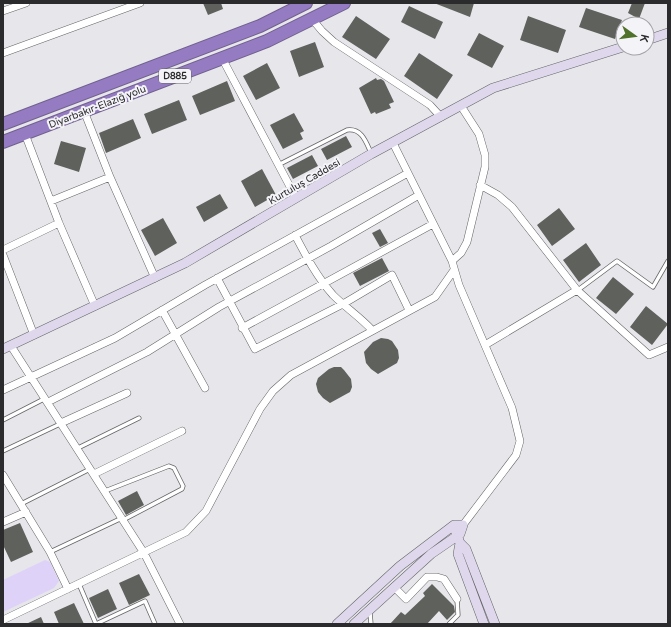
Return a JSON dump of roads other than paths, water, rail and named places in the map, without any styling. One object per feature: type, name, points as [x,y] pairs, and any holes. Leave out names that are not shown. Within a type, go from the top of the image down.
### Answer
[{"type":"highway","name":"Diyarbakır-Elazığ yolu","points":[[3,124],[260,26],[306,3]]},
{"type":"highway","name":"Diyarbakır-Elazığ yolu","points":[[3,142],[267,41],[344,3]]},
{"type":"main road","points":[[655,37],[668,33]]},
{"type":"main road","name":"Kurtuluş Caddesi","points":[[7,348],[185,264],[371,154],[493,88],[615,50]]},
{"type":"main road","points":[[458,525],[458,554],[484,624]]},
{"type":"main road","points":[[337,624],[400,566],[458,525]]},
{"type":"main road","points":[[354,624],[431,554],[459,539]]},
{"type":"main road","points":[[459,539],[466,548],[495,624]]},
{"type":"street","points":[[3,11],[26,3]]},
{"type":"street","points":[[3,53],[140,3]]},
{"type":"street","points":[[312,19],[331,40],[430,105],[441,117]]},
{"type":"street","points":[[222,58],[296,198]]},
{"type":"street","points":[[452,261],[461,253],[467,242],[485,168],[484,149],[479,134],[461,106]]},
{"type":"street","points":[[84,111],[110,176],[155,278]]},
{"type":"street","points":[[25,134],[59,223],[95,306]]},
{"type":"street","points":[[393,143],[452,261],[459,285],[512,408],[520,441],[516,456],[458,525]]},
{"type":"street","points":[[3,390],[96,347],[408,172]]},
{"type":"street","points":[[51,201],[110,176]]},
{"type":"street","points":[[480,185],[498,195],[512,207],[577,290],[649,355],[668,347]]},
{"type":"street","points":[[46,400],[147,352],[229,302],[419,195]]},
{"type":"street","points":[[3,250],[59,223]]},
{"type":"street","points":[[242,328],[433,224]]},
{"type":"street","points":[[295,235],[307,259],[323,283],[343,304],[372,330]]},
{"type":"street","points":[[3,255],[34,335]]},
{"type":"street","points":[[3,620],[186,532],[206,510],[260,410],[273,391],[291,375],[435,297],[454,270]]},
{"type":"street","points":[[217,278],[242,328],[255,349],[343,304],[392,274],[410,310]]},
{"type":"street","points":[[485,345],[577,290]]},
{"type":"street","points":[[162,310],[205,388]]},
{"type":"street","points":[[7,348],[31,377],[93,471],[144,553],[180,624]]},
{"type":"street","points":[[61,423],[128,393]]},
{"type":"street","points":[[93,471],[182,430]]},
{"type":"street","points":[[3,475],[50,552],[68,589]]},
{"type":"street","points":[[3,522],[26,512]]},
{"type":"street","points":[[394,587],[406,599],[427,577],[436,577],[444,579],[457,599]]},
{"type":"lane","points":[[278,165],[350,129],[362,134],[371,154]]},
{"type":"lane","points":[[577,290],[617,261],[653,287],[668,261]]},
{"type":"lane","points":[[3,420],[46,400]]},
{"type":"lane","points":[[78,448],[139,418]]},
{"type":"lane","points":[[3,451],[61,423]]},
{"type":"lane","points":[[50,552],[122,519],[182,489],[183,486],[174,468],[169,466],[105,491]]},
{"type":"lane","points":[[21,504],[93,471]]},
{"type":"lane","points":[[79,584],[96,624],[145,601],[155,624]]},
{"type":"lane","points":[[449,624],[456,619],[458,615],[457,599]]},
{"type":"lane","points":[[369,610],[371,624]]}]
